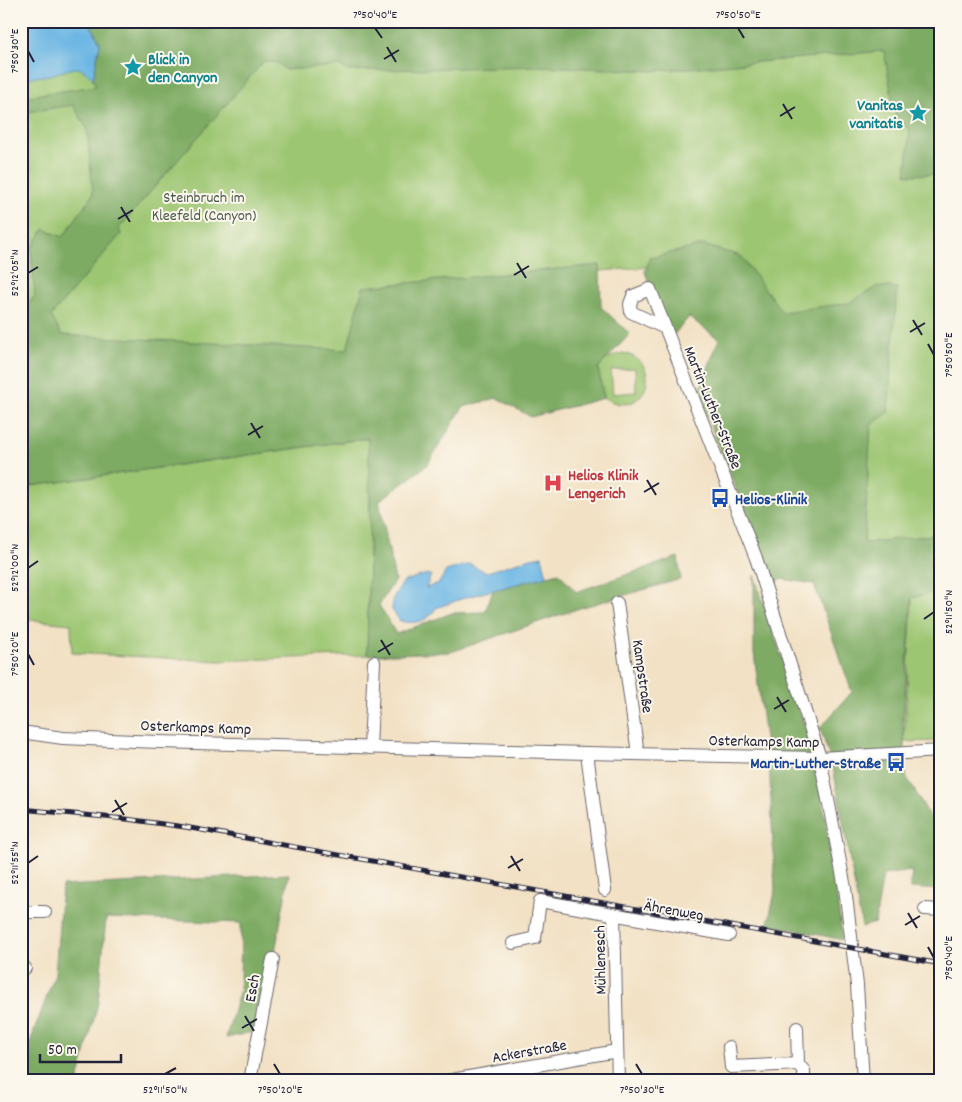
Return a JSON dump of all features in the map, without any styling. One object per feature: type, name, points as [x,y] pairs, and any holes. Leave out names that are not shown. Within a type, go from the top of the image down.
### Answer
[{"type":"street","name":"Martin-Luther-Straße","points":[[665,328],[756,558],[820,758],[847,898],[857,985],[863,1081]]},
{"type":"street","name":"Kampstraße","points":[[617,603],[638,754]]},
{"type":"street","points":[[370,748],[374,662]]},
{"type":"street","name":"Osterkamps Kamp","points":[[21,732],[63,738],[370,748],[820,758],[941,751]]},
{"type":"street","points":[[587,753],[605,890]]},
{"type":"street","name":"Mühlenesch","points":[[512,943],[535,938],[540,901],[614,915],[618,1081]]},
{"type":"street","points":[[925,908],[941,910]]},
{"type":"street","points":[[21,912],[45,912]]},
{"type":"street","name":"Ährenweg","points":[[614,915],[729,935]]},
{"type":"street","name":"Esch","points":[[250,1081],[273,959]]},
{"type":"street","points":[[797,1028],[798,1064],[804,1071],[804,1081]]},
{"type":"street","points":[[729,1047],[731,1067],[798,1064]]},
{"type":"street","name":"Ackerstraße","points":[[446,1081],[617,1051]]},
{"type":"green space","name":"Steinbruch im Kleefeld (Canyon)","points":[[21,21],[941,21],[941,537],[861,548],[728,337],[675,265],[366,290],[369,436],[21,485]]},
{"type":"green space","points":[[89,21],[941,21],[941,174],[906,175],[910,129],[896,120],[884,51],[654,71],[537,66],[348,71],[341,66],[285,70],[278,63],[264,61],[119,228],[121,234],[51,316],[62,335],[347,350],[363,287],[600,265],[601,307],[630,334],[598,368],[604,398],[531,417],[497,398],[463,407],[427,465],[379,501],[395,580],[379,605],[396,634],[452,613],[485,612],[493,590],[559,573],[576,592],[678,557],[681,579],[580,608],[451,652],[367,655],[370,504],[368,438],[24,487],[21,492],[21,311],[35,296],[31,249],[44,229],[63,237],[93,194],[87,129],[73,105],[21,113],[21,97],[96,86],[93,79],[100,43]]},
{"type":"green space","points":[[703,245],[741,256],[782,312],[849,303],[878,286],[897,288],[888,413],[871,425],[864,543],[941,534],[941,590],[912,598],[903,724],[906,776],[941,835],[941,890],[910,888],[912,871],[883,875],[875,923],[862,927],[833,767],[820,728],[852,692],[814,584],[782,579],[771,583],[749,520],[698,394],[719,339],[689,317],[671,338],[645,272],[650,258]]},
{"type":"green space","points":[[623,353],[636,358],[644,366],[647,376],[646,386],[642,395],[634,401],[625,404],[613,402],[605,397],[598,375],[600,365],[603,362]],"holes":[[[635,368],[636,392],[613,394],[611,370]]]},
{"type":"green space","points":[[369,438],[370,504],[367,655],[218,661],[72,653],[71,624],[21,619],[21,492],[24,487]]},
{"type":"green space","points":[[754,575],[817,763],[843,940],[768,924],[775,892],[770,777],[754,653]]},
{"type":"green space","points":[[941,590],[941,741],[904,742],[912,597]]},
{"type":"green space","points":[[289,874],[261,1030],[226,1038],[240,989],[241,923],[106,918],[98,1003],[78,1081],[21,1081],[21,1067],[55,974],[62,886]]},
{"type":"water","points":[[21,21],[89,21],[100,43],[93,79],[84,71],[76,68],[39,77],[21,78]]},
{"type":"water","points":[[542,556],[547,576],[467,597],[436,608],[430,616],[421,621],[400,621],[392,610],[393,598],[404,581],[427,574],[431,575],[426,588],[439,583],[446,571],[469,564],[487,572]]},
{"type":"railway","points":[[21,809],[126,819],[185,827],[941,964]]},
{"type":"place","name":"Blick in den Canyon","points":[[133,67]]},
{"type":"place","name":"Vanitas vanitatis","points":[[918,113]]},
{"type":"place","name":"Helios Klinik Lengerich","points":[[553,483]]},
{"type":"place","name":"Helios-Klinik","points":[[720,498]]},
{"type":"place","name":"Martin-Luther-Straße","points":[[896,762]]}]
